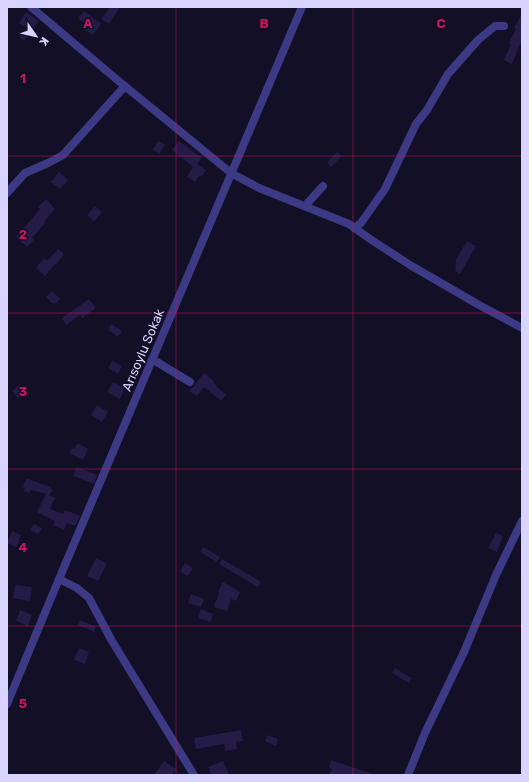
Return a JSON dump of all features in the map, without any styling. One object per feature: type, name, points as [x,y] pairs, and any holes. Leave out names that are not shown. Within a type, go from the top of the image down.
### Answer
[{"type":"street","points":[[31,7],[231,172],[259,188],[349,224],[410,265],[522,328]]},
{"type":"street","name":"Arısoylu Sokak","points":[[7,704],[152,358],[302,7]]},
{"type":"street","points":[[354,228],[362,223],[385,189],[416,124],[427,110],[448,74],[478,40],[495,26],[504,26]]},
{"type":"street","points":[[7,193],[25,173],[63,155],[125,86]]},
{"type":"street","points":[[306,206],[323,186]]},
{"type":"street","points":[[152,358],[190,382]]},
{"type":"street","points":[[408,775],[425,733],[464,652],[496,575],[522,521]]},
{"type":"street","points":[[59,578],[77,588],[89,598],[112,641],[194,775]]},
{"type":"building","points":[[110,7],[120,7],[109,24],[101,19]]},
{"type":"building","points":[[84,11],[101,24],[93,35],[85,30],[88,26],[78,18]]},
{"type":"building","points":[[26,12],[39,21],[24,41],[19,37],[27,28],[19,23]]},
{"type":"building","points":[[522,14],[522,39],[512,64],[504,60],[511,44],[509,43],[516,29],[514,28]]},
{"type":"building","points":[[158,141],[165,145],[159,154],[153,150]]},
{"type":"building","points":[[179,141],[202,158],[197,164],[206,170],[195,182],[187,177],[193,167],[172,150]]},
{"type":"building","points":[[337,152],[342,156],[331,167],[327,162]]},
{"type":"building","points":[[59,172],[68,180],[60,189],[51,182]]},
{"type":"building","points":[[46,199],[55,209],[32,238],[34,240],[27,247],[16,237],[40,209],[38,207]]},
{"type":"building","points":[[95,206],[102,212],[94,221],[87,215]]},
{"type":"building","points":[[467,241],[476,246],[460,274],[455,271],[456,259]]},
{"type":"building","points":[[58,249],[64,254],[45,276],[36,268],[44,258],[47,261]]},
{"type":"building","points":[[52,291],[60,299],[55,304],[53,304],[46,297]]},
{"type":"building","points":[[89,299],[96,308],[82,318],[80,315],[66,325],[62,318]]},
{"type":"building","points":[[111,324],[122,331],[118,337],[108,330]]},
{"type":"building","points":[[112,361],[122,366],[118,374],[108,368]]},
{"type":"building","points":[[204,373],[214,381],[213,382],[216,386],[226,395],[221,401],[204,387],[197,396],[189,391]]},
{"type":"building","points":[[113,382],[125,388],[120,399],[107,392]]},
{"type":"building","points":[[20,384],[26,391],[18,398],[12,391]]},
{"type":"building","points":[[97,405],[108,412],[102,422],[91,415]]},
{"type":"building","points":[[78,443],[88,449],[83,460],[69,453]]},
{"type":"building","points":[[77,467],[97,475],[94,484],[73,476]]},
{"type":"building","points":[[26,478],[50,487],[53,490],[49,495],[55,498],[50,509],[63,514],[65,510],[80,516],[75,526],[67,523],[64,530],[53,525],[55,521],[37,512],[46,494],[31,490],[29,493],[24,491],[25,488],[23,487]]},
{"type":"building","points":[[34,524],[42,528],[38,534],[30,530]]},
{"type":"building","points":[[12,531],[21,535],[16,547],[7,543]]},
{"type":"building","points":[[496,533],[503,536],[497,552],[488,548]]},
{"type":"building","points":[[203,547],[220,557],[217,562],[200,552]]},
{"type":"building","points":[[96,558],[107,563],[98,581],[87,576]]},
{"type":"building","points":[[222,559],[261,582],[258,587],[219,564]]},
{"type":"building","points":[[185,563],[193,568],[188,576],[180,572]]},
{"type":"building","points":[[223,582],[240,592],[236,601],[231,599],[227,611],[214,607],[218,592]]},
{"type":"building","points":[[15,585],[32,587],[30,601],[13,598]]},
{"type":"building","points":[[191,594],[204,599],[201,607],[188,603]]},
{"type":"building","points":[[201,609],[213,614],[211,622],[198,618]]},
{"type":"building","points":[[20,610],[32,615],[28,626],[16,621]]},
{"type":"building","points":[[80,620],[96,627],[94,632],[78,625]]},
{"type":"building","points":[[79,648],[89,652],[85,664],[74,660]]},
{"type":"building","points":[[395,668],[412,678],[409,683],[392,673]]},
{"type":"building","points":[[241,730],[243,741],[236,742],[237,749],[225,751],[224,744],[196,749],[194,738]]},
{"type":"building","points":[[267,735],[278,739],[276,746],[265,741]]},
{"type":"building","points":[[331,760],[372,775],[329,775],[332,769],[329,768]]},
{"type":"building","points":[[164,761],[176,769],[172,775],[154,775]]},
{"type":"building","points":[[223,761],[229,775],[212,775],[208,767]]}]
